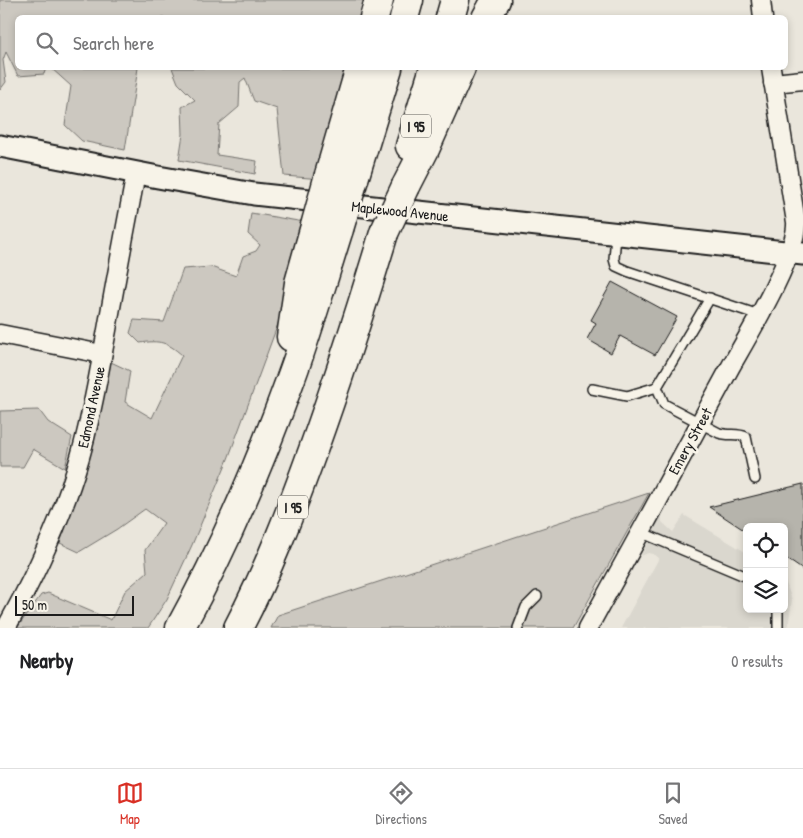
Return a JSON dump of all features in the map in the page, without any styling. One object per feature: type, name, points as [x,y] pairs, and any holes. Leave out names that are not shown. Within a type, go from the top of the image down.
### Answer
[{"type":"highway","points":[[375,15],[379,0]]},
{"type":"highway","points":[[405,15],[409,0]]},
{"type":"highway","points":[[451,15],[455,0]]},
{"type":"highway","points":[[488,15],[496,0]]},
{"type":"highway","points":[[180,628],[226,539],[261,459],[288,386],[341,177],[360,70]]},
{"type":"highway","points":[[341,177],[387,70]]},
{"type":"highway","name":"I 95","points":[[238,628],[268,566],[291,511],[354,331],[384,233],[402,186],[433,70]]},
{"type":"highway","points":[[402,186],[425,149],[460,70]]},
{"type":"street","points":[[760,0],[762,15]]},
{"type":"street","points":[[772,75],[803,80]]},
{"type":"street","name":"Emery Street","points":[[593,626],[640,532],[759,315],[796,253],[796,222],[772,75]]},
{"type":"street","name":"Maplewood Avenue","points":[[0,146],[217,188],[278,197],[796,253]]},
{"type":"street","name":"Edmond Avenue","points":[[6,628],[39,563],[79,459],[88,425],[136,173]]},
{"type":"street","points":[[0,334],[102,354]]},
{"type":"lane","points":[[616,235],[614,259],[616,266],[759,315]]},
{"type":"lane","points":[[592,390],[627,396],[657,387],[710,298]]},
{"type":"lane","points":[[657,387],[664,404],[719,434],[729,436],[743,435],[746,437],[755,479]]},
{"type":"lane","points":[[640,532],[743,576]]},
{"type":"lane","points":[[518,628],[526,607],[537,596]]},
{"type":"lane","points":[[778,613],[778,628]]},
{"type":"shaded area","points":[[0,0],[371,0],[367,15],[15,15],[15,70],[6,52],[3,60],[6,82],[0,90]]},
{"type":"shaded area","points":[[15,70],[45,70],[44,74],[18,76]]},
{"type":"shaded area","points":[[53,70],[138,70],[125,150],[82,141],[65,125],[71,86]]},
{"type":"shaded area","points":[[173,70],[352,70],[322,179],[284,176],[277,109],[254,101],[245,78],[240,82],[239,107],[219,124],[217,155],[257,161],[255,174],[179,160],[183,134],[182,107],[195,100],[178,83]]},
{"type":"shaded area","points":[[251,213],[310,223],[289,294],[228,459],[167,599],[148,628],[17,628],[41,595],[48,593],[111,620],[125,591],[147,572],[145,550],[164,523],[145,509],[79,552],[60,543],[88,459],[111,362],[130,371],[125,402],[152,418],[182,355],[163,343],[140,343],[130,333],[134,320],[164,322],[183,269],[211,267],[236,276],[243,256],[256,251],[260,245],[248,234]]},
{"type":"shaded area","points":[[39,410],[48,422],[72,437],[65,468],[33,449],[23,467],[0,467],[0,411]]},
{"type":"shaded area","points":[[649,493],[573,628],[271,628],[278,615]]},
{"type":"shaded area","points":[[662,511],[662,522],[673,532],[684,515],[743,551],[743,613],[788,613],[788,588],[792,600],[788,628],[621,628],[659,558],[648,553],[641,556]]},
{"type":"building","points":[[612,282],[677,317],[655,355],[620,336],[611,353],[587,339],[596,323],[591,320]]},
{"type":"building","points":[[803,484],[803,570],[788,560],[788,523],[743,523],[743,529],[709,507]]}]
